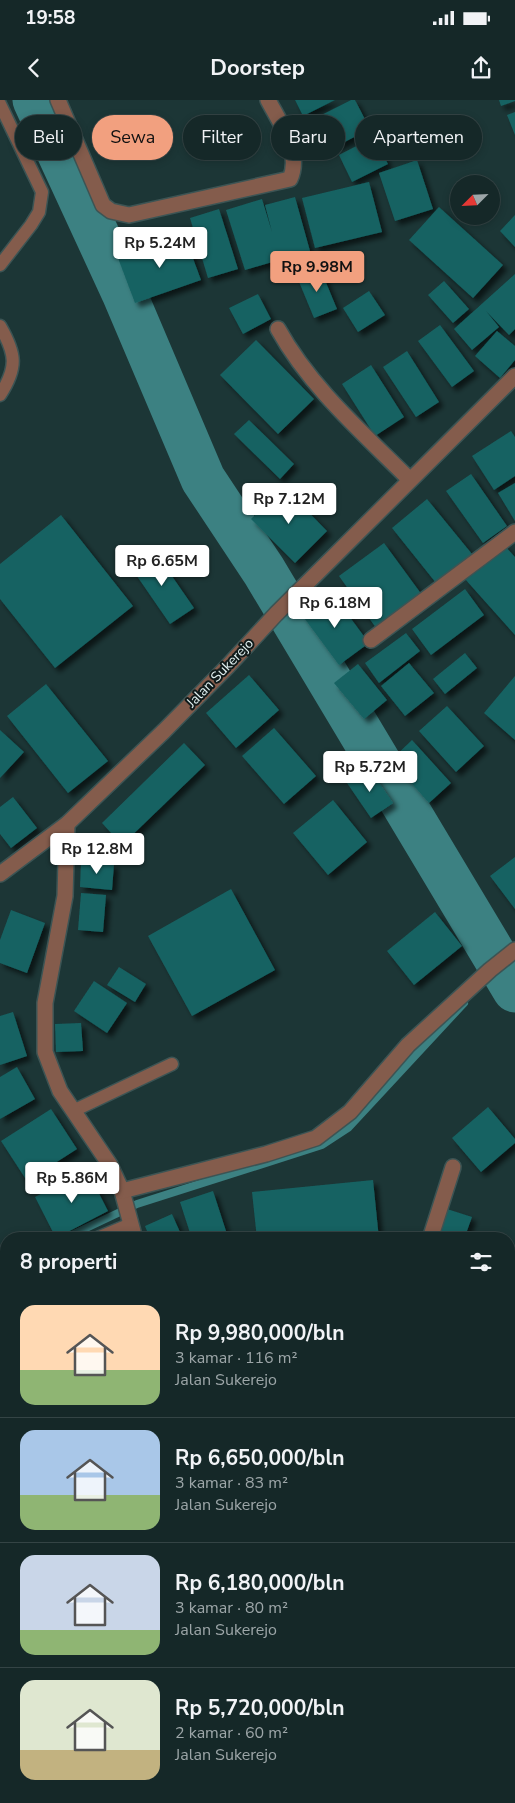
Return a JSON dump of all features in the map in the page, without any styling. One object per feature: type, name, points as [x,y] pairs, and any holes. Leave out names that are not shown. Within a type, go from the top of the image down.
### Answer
[{"type":"street","points":[[60,101],[103,205],[111,210],[129,215],[290,179],[295,169],[294,157],[268,100]]},
{"type":"street","points":[[278,329],[294,357],[341,410],[410,480]]},
{"type":"street","name":"Jalan Sukerejo","points":[[0,874],[68,824],[228,666],[276,614],[410,480],[513,384]]},
{"type":"street","points":[[371,640],[515,532]]},
{"type":"street","points":[[68,824],[65,896],[45,1003],[45,1052],[53,1078],[73,1111],[106,1158],[122,1194],[131,1228]]},
{"type":"street","points":[[122,1194],[266,1154],[316,1138],[350,1112],[408,1045],[490,970],[513,952]]},
{"type":"street","points":[[432,1232],[454,1167]]},
{"type":"lane","points":[[0,104],[42,192],[39,212],[32,225],[0,265]]},
{"type":"lane","points":[[0,326],[12,350],[12,376],[0,395]]},
{"type":"lane","points":[[73,1111],[172,1064]]},
{"type":"building","points":[[295,100],[335,100],[305,115],[302,115]]},
{"type":"building","points":[[351,100],[355,100],[363,115],[355,115],[355,137],[345,142],[345,115],[322,115]]},
{"type":"building","points":[[499,100],[515,100],[515,101],[501,106]]},
{"type":"building","points":[[515,112],[515,135],[507,115]]},
{"type":"building","points":[[355,147],[355,160],[386,160],[388,164],[352,182],[341,160],[345,160],[345,152]]},
{"type":"building","points":[[417,160],[433,209],[395,221],[379,173]]},
{"type":"building","points":[[369,182],[382,232],[315,248],[302,198]]},
{"type":"building","points":[[295,197],[310,251],[245,270],[226,210],[262,199],[272,232],[265,205]]},
{"type":"building","points":[[439,207],[450,217],[450,225],[459,225],[503,265],[473,298],[409,240]]},
{"type":"building","points":[[219,209],[238,269],[208,278],[190,218]]},
{"type":"building","points":[[515,215],[515,247],[500,231]]},
{"type":"building","points":[[184,234],[201,280],[135,303],[118,258]]},
{"type":"building","points":[[320,268],[337,309],[314,318],[297,277]]},
{"type":"building","points":[[515,274],[515,329],[509,335],[486,311],[499,327],[472,350],[454,329]]},
{"type":"building","points":[[444,281],[469,309],[453,323],[428,295]]},
{"type":"building","points":[[369,291],[385,315],[358,332],[343,308]]},
{"type":"building","points":[[258,294],[271,319],[243,334],[229,308]]},
{"type":"building","points":[[440,325],[474,371],[452,387],[418,341]]},
{"type":"building","points":[[497,331],[515,346],[515,360],[500,378],[475,356]]},
{"type":"building","points":[[256,340],[314,399],[278,434],[220,375]]},
{"type":"building","points":[[407,351],[439,402],[416,417],[383,367]]},
{"type":"building","points":[[371,365],[404,417],[375,436],[342,384]]},
{"type":"building","points":[[249,420],[294,464],[280,479],[234,434]]},
{"type":"building","points":[[511,431],[515,437],[515,476],[494,490],[472,456]]},
{"type":"building","points":[[471,474],[507,526],[483,543],[446,491]]},
{"type":"building","points":[[515,483],[515,521],[498,493]]},
{"type":"building","points":[[284,487],[327,531],[295,563],[251,519]]},
{"type":"building","points":[[427,499],[472,554],[436,583],[392,528]]},
{"type":"building","points":[[61,515],[133,606],[55,668],[0,599],[0,564]]},
{"type":"building","points":[[384,543],[425,599],[379,632],[339,576]]},
{"type":"building","points":[[503,544],[515,557],[515,635],[465,579]]},
{"type":"building","points":[[154,550],[194,608],[170,624],[130,566]]},
{"type":"building","points":[[465,589],[484,615],[431,655],[412,629]]},
{"type":"building","points":[[332,593],[369,643],[339,665],[302,615]]},
{"type":"building","points":[[406,633],[420,651],[379,683],[365,663]]},
{"type":"building","points":[[465,653],[477,668],[445,694],[433,679]]},
{"type":"building","points":[[409,663],[434,693],[405,716],[381,686]]},
{"type":"building","points":[[358,664],[387,700],[364,719],[334,683]]},
{"type":"building","points":[[249,675],[279,710],[236,748],[206,713]]},
{"type":"building","points":[[515,676],[515,740],[484,713]]},
{"type":"building","points":[[46,684],[108,761],[68,793],[7,716]]},
{"type":"building","points":[[447,706],[484,746],[456,772],[419,731]]},
{"type":"building","points":[[274,728],[316,776],[284,804],[242,756]]},
{"type":"building","points":[[0,730],[24,752],[0,778]]},
{"type":"building","points":[[412,740],[451,783],[429,803],[391,760]]},
{"type":"building","points":[[184,743],[205,765],[122,845],[102,823]]},
{"type":"building","points":[[369,768],[393,803],[371,818],[347,783]]},
{"type":"building","points":[[13,797],[37,828],[11,848],[0,834],[0,807]]},
{"type":"building","points":[[333,800],[367,842],[328,875],[293,833]]},
{"type":"building","points":[[515,857],[515,909],[490,876]]},
{"type":"building","points":[[81,861],[114,864],[112,890],[80,887]]},
{"type":"building","points":[[231,889],[275,970],[192,1016],[148,936]]},
{"type":"building","points":[[81,893],[106,895],[103,932],[78,930]]},
{"type":"building","points":[[11,910],[45,923],[27,973],[0,963],[0,940]]},
{"type":"building","points":[[435,912],[462,946],[414,985],[387,951]]},
{"type":"building","points":[[119,967],[146,984],[135,1002],[107,985]]},
{"type":"building","points":[[94,981],[127,1003],[107,1033],[74,1011]]},
{"type":"building","points":[[13,1012],[27,1056],[0,1065],[0,1016]]},
{"type":"building","points":[[81,1023],[83,1051],[56,1052],[55,1024]]},
{"type":"building","points":[[17,1067],[35,1099],[0,1119],[0,1077]]},
{"type":"building","points":[[488,1107],[515,1139],[515,1143],[481,1172],[452,1138]]},
{"type":"building","points":[[51,1109],[77,1149],[27,1181],[1,1141]]},
{"type":"building","points":[[87,1170],[108,1211],[68,1232],[53,1232],[35,1197]]},
{"type":"building","points":[[373,1180],[378,1232],[256,1232],[252,1192]]},
{"type":"building","points":[[213,1191],[226,1232],[190,1232],[180,1202]]},
{"type":"building","points":[[447,1209],[472,1217],[467,1232],[439,1232]]},
{"type":"building","points":[[172,1214],[180,1232],[147,1232],[145,1226]]},
{"type":"waterway","points":[[35,100],[124,293],[203,479],[264,571],[515,990]]},
{"type":"waterway","points":[[78,1232],[137,1204],[322,1145],[348,1128],[464,1003]]}]
